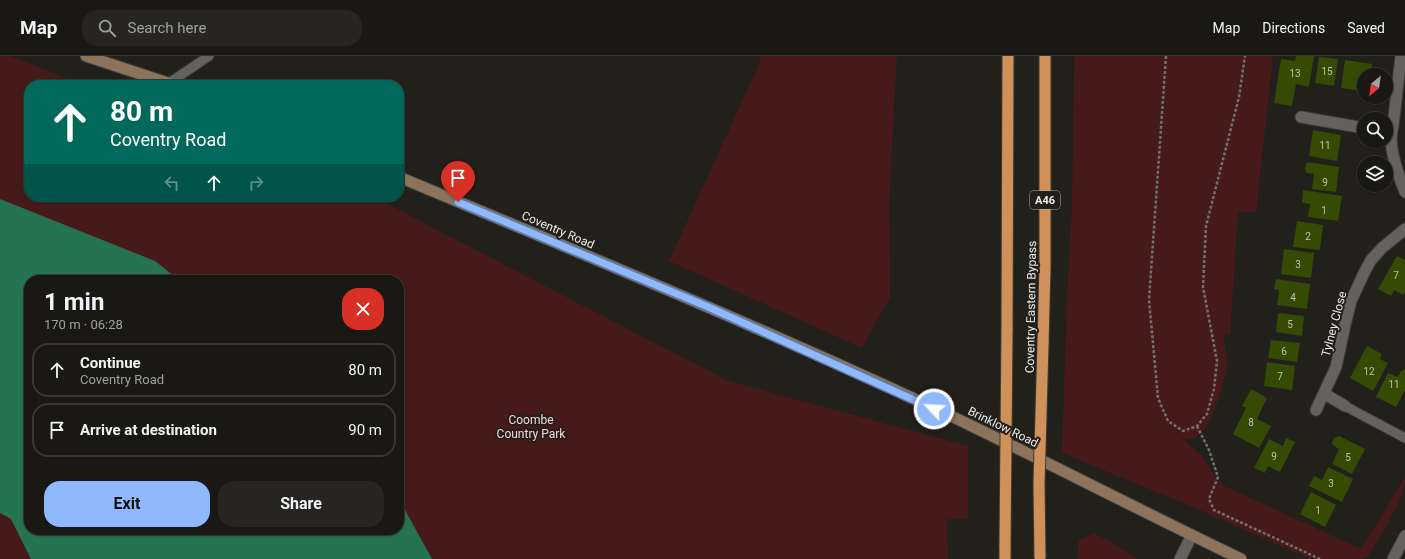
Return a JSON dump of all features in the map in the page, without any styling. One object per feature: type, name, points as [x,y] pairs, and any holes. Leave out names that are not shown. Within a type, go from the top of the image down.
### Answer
[{"type":"highway","name":"Coventry Eastern Bypass","points":[[1006,559],[1008,56]]},
{"type":"highway","name":"Coventry Eastern Bypass","points":[[1040,558],[1039,484],[1045,266],[1045,56]]},
{"type":"main road","points":[[86,56],[158,80]]},
{"type":"main road","name":"Coventry Road","points":[[404,179],[706,306]]},
{"type":"main road","name":"Brinklow Road","points":[[706,306],[949,415],[1241,559]]},
{"type":"street","points":[[1393,126],[1401,56]]},
{"type":"street","points":[[1301,117],[1357,127]]},
{"type":"street","points":[[1391,148],[1396,169],[1405,192]]},
{"type":"street","name":"Tylney Close","points":[[1316,410],[1325,394],[1336,367],[1351,301],[1364,273],[1371,260],[1382,248],[1405,229]]},
{"type":"street","points":[[1325,394],[1345,406]]},
{"type":"street","points":[[1180,559],[1192,535]]},
{"type":"street","points":[[1393,559],[1405,536]]},
{"type":"lane","points":[[176,80],[209,56]]},
{"type":"lane","points":[[1345,406],[1405,438]]},
{"type":"path","points":[[1166,56],[1148,300],[1158,398],[1168,421],[1183,431],[1197,426],[1207,414],[1214,390],[1217,361],[1203,287],[1206,226],[1239,97],[1246,56]]},
{"type":"path","points":[[1197,426],[1209,450],[1218,477],[1209,499],[1214,510],[1320,559]]},
{"type":"green space","name":"Coombe Country Park","points":[[0,56],[10,56],[72,80],[24,80],[24,202],[384,202],[728,381],[968,446],[968,519],[947,519],[948,559],[0,559]]},
{"type":"green space","points":[[761,56],[897,56],[889,202],[890,298],[862,348],[669,261],[756,71]]},
{"type":"green space","points":[[1074,56],[1273,56],[1256,213],[1238,211],[1230,336],[1223,334],[1228,365],[1218,400],[1207,427],[1196,438],[1183,439],[1201,455],[1222,485],[1361,549],[1405,477],[1401,497],[1384,530],[1367,558],[1310,559],[1193,507],[1062,453],[1067,292],[1072,207]]},
{"type":"green space","points":[[1094,533],[1138,559],[1077,559],[1079,540]]},
{"type":"shaded area","points":[[0,199],[155,261],[173,275],[24,275],[24,535],[404,535],[404,508],[432,559],[31,559],[11,519],[0,513]]},
{"type":"building","points":[[1296,56],[1314,56],[1309,87],[1296,84],[1292,106],[1274,103],[1281,59],[1295,61]]},
{"type":"building","points":[[1319,57],[1338,59],[1334,86],[1315,83]]},
{"type":"building","points":[[1345,60],[1372,64],[1371,68],[1357,68],[1357,90],[1341,88]]},
{"type":"building","points":[[1313,130],[1341,135],[1337,161],[1309,156]]},
{"type":"building","points":[[1308,162],[1339,167],[1336,192],[1312,189],[1314,174],[1307,173],[1305,170]]},
{"type":"building","points":[[1303,190],[1342,196],[1338,221],[1308,217],[1310,204],[1302,203]]},
{"type":"building","points":[[1297,221],[1323,225],[1320,250],[1293,247]]},
{"type":"building","points":[[1284,249],[1314,253],[1311,278],[1281,274]]},
{"type":"building","points":[[1397,256],[1405,260],[1405,292],[1403,295],[1394,290],[1391,296],[1378,289]]},
{"type":"building","points":[[1276,279],[1310,284],[1307,309],[1277,305],[1279,290],[1274,289]]},
{"type":"building","points":[[1278,313],[1304,316],[1302,336],[1276,332]]},
{"type":"building","points":[[1271,340],[1300,343],[1297,362],[1268,358]]},
{"type":"building","points":[[1367,346],[1382,354],[1380,359],[1388,363],[1373,391],[1350,378]]},
{"type":"building","points":[[1267,362],[1295,366],[1292,390],[1264,386]]},
{"type":"building","points":[[1405,369],[1405,390],[1396,407],[1376,397],[1388,373],[1398,377],[1401,371]]},
{"type":"building","points":[[1251,389],[1267,398],[1257,419],[1271,426],[1259,448],[1233,434],[1246,408],[1242,406]]},
{"type":"building","points":[[1339,436],[1365,449],[1352,474],[1332,464],[1339,449],[1332,443],[1334,438]]},
{"type":"building","points":[[1286,438],[1295,442],[1280,472],[1268,466],[1265,473],[1254,468],[1269,439],[1283,446]]},
{"type":"building","points":[[1328,467],[1353,479],[1342,502],[1309,486],[1314,476],[1322,480]]},
{"type":"building","points":[[1311,492],[1336,505],[1325,527],[1300,514]]},
{"type":"route","points":[[458,202],[706,306],[791,343],[934,409]]}]
